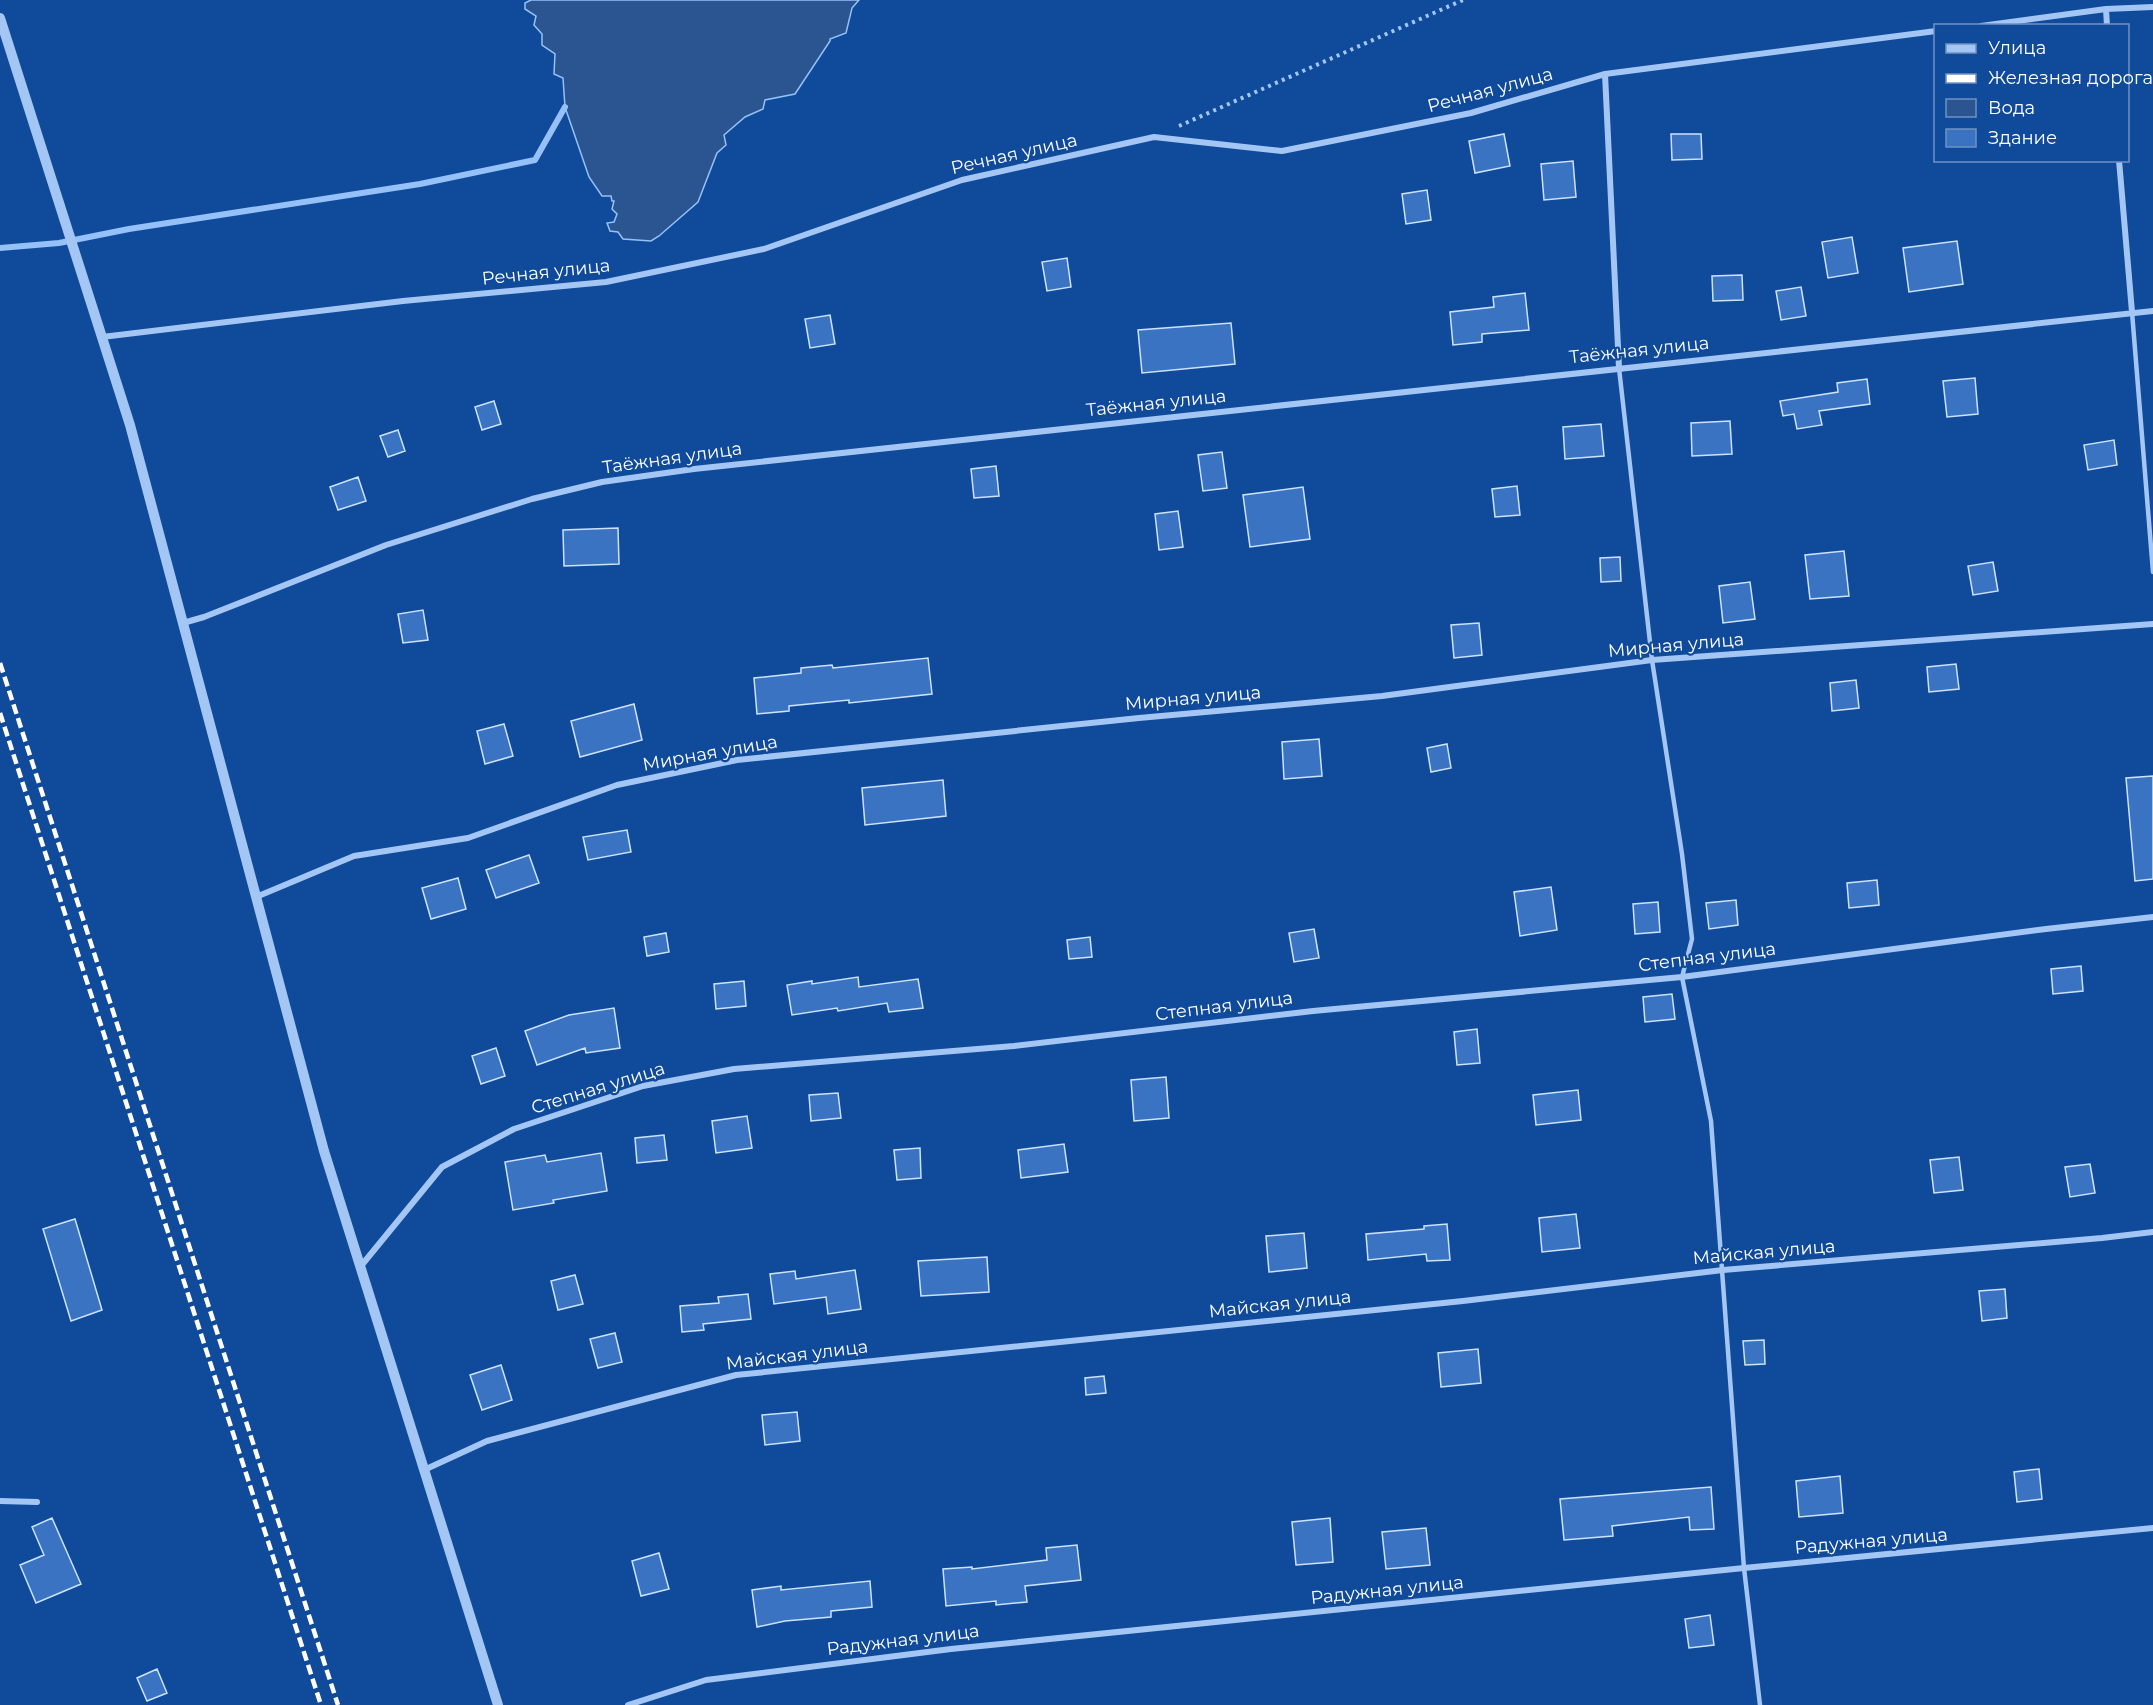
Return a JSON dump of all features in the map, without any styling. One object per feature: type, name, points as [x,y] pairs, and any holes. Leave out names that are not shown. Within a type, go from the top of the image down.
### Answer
[{"type":"street","points":[[1996,24],[2106,9],[2153,7]]},
{"type":"street","points":[[2106,9],[2107,24]]},
{"type":"street","points":[[0,18],[130,425],[324,1151],[498,1705]]},
{"type":"street","name":"Речная улица","points":[[102,337],[403,301],[606,282],[764,249],[962,180],[1154,137],[1282,151],[1471,113],[1605,74],[1934,31]]},
{"type":"street","points":[[1605,74],[1619,368]]},
{"type":"street","points":[[2119,162],[2132,312]]},
{"type":"street","name":"Таёжная улица","points":[[183,623],[204,617],[386,545],[532,499],[602,482],[706,468],[2153,311]]},
{"type":"street","name":"Мирная улица","points":[[256,897],[354,856],[468,838],[617,785],[737,760],[1139,718],[1382,696],[1652,660],[2153,624]]},
{"type":"street","name":"Степная улица","points":[[360,1267],[442,1167],[514,1129],[643,1086],[734,1069],[1014,1046],[1313,1011],[1682,977],[2153,917]]},
{"type":"street","name":"Майская улица","points":[[424,1470],[488,1441],[736,1375],[1439,1303],[1723,1270],[2153,1232]]},
{"type":"street","points":[[0,1501],[37,1502]]},
{"type":"street","name":"Радужная улица","points":[[628,1705],[705,1680],[939,1650],[2153,1528]]},
{"type":"lane","points":[[2132,312],[2153,572]]},
{"type":"lane","points":[[1619,368],[1652,660],[1682,854],[1692,939],[1682,977],[1711,1121],[1744,1568],[1760,1705]]},
{"type":"path","points":[[1154,137],[1463,0]]},
{"type":"water","points":[[531,0],[859,0],[852,8],[846,33],[830,39],[795,94],[765,100],[763,109],[745,117],[724,135],[726,145],[717,153],[698,202],[651,241],[623,239],[618,232],[610,231],[607,223],[614,222],[617,214],[612,209],[614,201],[611,196],[602,196],[589,177],[565,107],[563,78],[554,74],[555,54],[542,45],[542,34],[534,25],[536,16],[525,9],[525,3]]},
{"type":"building","points":[[1504,134],[1510,166],[1475,173],[1469,141]]},
{"type":"building","points":[[1671,134],[1701,134],[1702,159],[1672,160]]},
{"type":"building","points":[[1573,161],[1576,197],[1544,200],[1541,164]]},
{"type":"building","points":[[1427,190],[1431,220],[1406,224],[1402,194]]},
{"type":"building","points":[[1852,237],[1858,273],[1828,278],[1822,242]]},
{"type":"building","points":[[1957,241],[1963,284],[1909,292],[1903,248]]},
{"type":"building","points":[[1067,258],[1071,287],[1047,291],[1042,262]]},
{"type":"building","points":[[1742,275],[1743,300],[1713,301],[1712,276]]},
{"type":"building","points":[[1801,287],[1806,316],[1781,320],[1776,291]]},
{"type":"building","points":[[1525,293],[1529,330],[1482,334],[1482,342],[1453,345],[1450,312],[1494,307],[1493,297]]},
{"type":"building","points":[[830,315],[835,344],[810,348],[805,319]]},
{"type":"building","points":[[1231,323],[1235,364],[1142,373],[1138,330]]},
{"type":"building","points":[[1975,378],[1978,414],[1947,417],[1943,381]]},
{"type":"building","points":[[1867,379],[1870,404],[1819,411],[1822,425],[1797,429],[1794,414],[1783,416],[1780,401],[1838,392],[1837,383]]},
{"type":"building","points":[[494,401],[501,424],[482,430],[475,407]]},
{"type":"building","points":[[1730,421],[1732,454],[1692,456],[1691,423]]},
{"type":"building","points":[[1601,424],[1604,456],[1565,459],[1563,427]]},
{"type":"building","points":[[398,430],[405,451],[388,457],[380,436]]},
{"type":"building","points":[[2114,440],[2117,465],[2088,470],[2084,445]]},
{"type":"building","points":[[1222,452],[1227,488],[1203,491],[1198,455]]},
{"type":"building","points":[[996,466],[999,496],[974,498],[971,469]]},
{"type":"building","points":[[358,477],[366,501],[338,510],[330,487]]},
{"type":"building","points":[[1517,486],[1520,515],[1495,517],[1492,489]]},
{"type":"building","points":[[1303,487],[1310,539],[1250,547],[1243,495]]},
{"type":"building","points":[[1178,511],[1183,547],[1159,550],[1155,514]]},
{"type":"building","points":[[618,528],[619,564],[564,566],[563,530]]},
{"type":"building","points":[[1844,551],[1849,596],[1810,599],[1805,555]]},
{"type":"building","points":[[1620,557],[1621,581],[1601,582],[1600,558]]},
{"type":"building","points":[[1993,562],[1998,591],[1973,595],[1968,566]]},
{"type":"building","points":[[1750,582],[1755,619],[1723,623],[1719,586]]},
{"type":"building","points":[[423,610],[428,640],[403,643],[398,614]]},
{"type":"building","points":[[1479,623],[1482,655],[1454,658],[1451,625]]},
{"type":"building","points":[[928,658],[932,694],[849,703],[849,700],[789,706],[789,711],[757,714],[754,678],[801,673],[801,668],[832,665],[833,668]]},
{"type":"building","points":[[1956,664],[1959,689],[1929,692],[1927,667]]},
{"type":"building","points":[[1856,680],[1859,708],[1832,711],[1830,683]]},
{"type":"building","points":[[634,704],[642,740],[580,757],[571,721]]},
{"type":"building","points":[[504,724],[513,756],[485,764],[477,731]]},
{"type":"building","points":[[1319,739],[1322,776],[1284,779],[1282,742]]},
{"type":"building","points":[[1447,744],[1451,768],[1431,772],[1427,748]]},
{"type":"building","points":[[2153,776],[2153,879],[2135,881],[2126,778]]},
{"type":"building","points":[[943,780],[946,816],[865,825],[862,788]]},
{"type":"building","points":[[627,830],[631,852],[588,860],[583,837]]},
{"type":"building","points":[[529,855],[539,883],[496,898],[486,870]]},
{"type":"building","points":[[458,878],[466,909],[431,919],[422,888]]},
{"type":"building","points":[[1877,880],[1879,905],[1849,908],[1847,883]]},
{"type":"building","points":[[1551,887],[1557,930],[1520,936],[1514,892]]},
{"type":"building","points":[[1736,900],[1738,925],[1709,929],[1706,903]]},
{"type":"building","points":[[1658,902],[1660,932],[1635,934],[1633,904]]},
{"type":"building","points":[[1314,929],[1319,958],[1294,962],[1289,933]]},
{"type":"building","points":[[666,933],[669,952],[647,956],[644,937]]},
{"type":"building","points":[[1090,937],[1092,957],[1069,959],[1067,940]]},
{"type":"building","points":[[2081,966],[2083,991],[2053,994],[2051,969]]},
{"type":"building","points":[[858,977],[859,987],[918,979],[923,1008],[889,1012],[887,1003],[792,1015],[787,985],[812,981],[812,984]]},
{"type":"building","points":[[744,981],[746,1006],[716,1009],[714,984]]},
{"type":"building","points":[[1672,994],[1675,1019],[1645,1022],[1643,997]]},
{"type":"building","points":[[614,1008],[620,1048],[586,1053],[585,1048],[537,1065],[525,1031],[569,1015]]},
{"type":"building","points":[[1477,1029],[1480,1063],[1457,1065],[1454,1032]]},
{"type":"building","points":[[496,1048],[505,1076],[481,1084],[472,1056]]},
{"type":"building","points":[[1166,1077],[1169,1118],[1134,1121],[1131,1080]]},
{"type":"building","points":[[1578,1090],[1581,1120],[1536,1125],[1533,1095]]},
{"type":"building","points":[[838,1093],[841,1118],[811,1121],[809,1095]]},
{"type":"building","points":[[747,1116],[752,1148],[716,1153],[712,1121]]},
{"type":"building","points":[[664,1135],[667,1160],[637,1163],[635,1138]]},
{"type":"building","points":[[1064,1144],[1068,1172],[1021,1178],[1018,1150]]},
{"type":"building","points":[[920,1148],[921,1178],[897,1180],[894,1150]]},
{"type":"building","points":[[601,1153],[607,1191],[553,1200],[554,1203],[513,1210],[505,1162],[545,1155],[547,1162]]},
{"type":"building","points":[[1959,1157],[1963,1190],[1934,1193],[1930,1160]]},
{"type":"building","points":[[2090,1164],[2095,1193],[2070,1197],[2065,1167]]},
{"type":"building","points":[[1576,1214],[1580,1248],[1542,1252],[1539,1218]]},
{"type":"building","points":[[75,1219],[102,1310],[71,1321],[43,1229]]},
{"type":"building","points":[[1447,1224],[1450,1260],[1427,1261],[1426,1254],[1368,1260],[1366,1234],[1424,1229],[1424,1226]]},
{"type":"building","points":[[1304,1233],[1307,1268],[1269,1272],[1266,1236]]},
{"type":"building","points":[[987,1257],[989,1292],[921,1296],[918,1261]]},
{"type":"building","points":[[855,1270],[861,1309],[828,1314],[826,1297],[774,1304],[770,1274],[795,1271],[796,1279]]},
{"type":"building","points":[[575,1275],[583,1304],[558,1310],[551,1281]]},
{"type":"building","points":[[2005,1289],[2007,1318],[1982,1321],[1979,1291]]},
{"type":"building","points":[[748,1294],[751,1319],[703,1324],[704,1330],[682,1332],[680,1306],[719,1303],[718,1297]]},
{"type":"building","points":[[615,1333],[622,1362],[598,1368],[590,1339]]},
{"type":"building","points":[[1764,1340],[1765,1364],[1745,1365],[1743,1341]]},
{"type":"building","points":[[1478,1349],[1481,1383],[1441,1387],[1438,1353]]},
{"type":"building","points":[[501,1365],[512,1400],[482,1410],[470,1375]]},
{"type":"building","points":[[1104,1376],[1106,1393],[1086,1395],[1085,1378]]},
{"type":"building","points":[[797,1412],[800,1441],[765,1445],[762,1415]]},
{"type":"building","points":[[2039,1469],[2042,1499],[2017,1502],[2014,1472]]},
{"type":"building","points":[[1840,1476],[1843,1513],[1799,1517],[1796,1481]]},
{"type":"building","points":[[1711,1487],[1714,1529],[1690,1530],[1689,1517],[1612,1526],[1613,1536],[1564,1540],[1560,1499]]},
{"type":"building","points":[[52,1518],[81,1584],[36,1603],[20,1565],[44,1555],[32,1527]]},
{"type":"building","points":[[1330,1518],[1333,1562],[1296,1565],[1292,1522]]},
{"type":"building","points":[[1426,1528],[1430,1565],[1386,1569],[1382,1532]]},
{"type":"building","points":[[1077,1545],[1081,1580],[1025,1586],[1027,1602],[996,1605],[996,1601],[946,1606],[943,1569],[972,1567],[972,1569],[1047,1560],[1046,1548]]},
{"type":"building","points":[[659,1553],[669,1589],[641,1596],[632,1561]]},
{"type":"building","points":[[870,1581],[872,1607],[831,1611],[831,1617],[785,1621],[757,1627],[752,1590],[781,1586],[781,1590]]},
{"type":"building","points":[[1710,1615],[1714,1645],[1689,1648],[1685,1619]]},
{"type":"building","points":[[157,1669],[167,1693],[147,1701],[137,1678]]},
{"type":"waterway","points":[[0,248],[59,243],[129,229],[420,184],[535,160],[565,107]]},
{"type":"railway","points":[[0,663],[338,1705]]},
{"type":"railway","points":[[0,713],[321,1705]]}]
